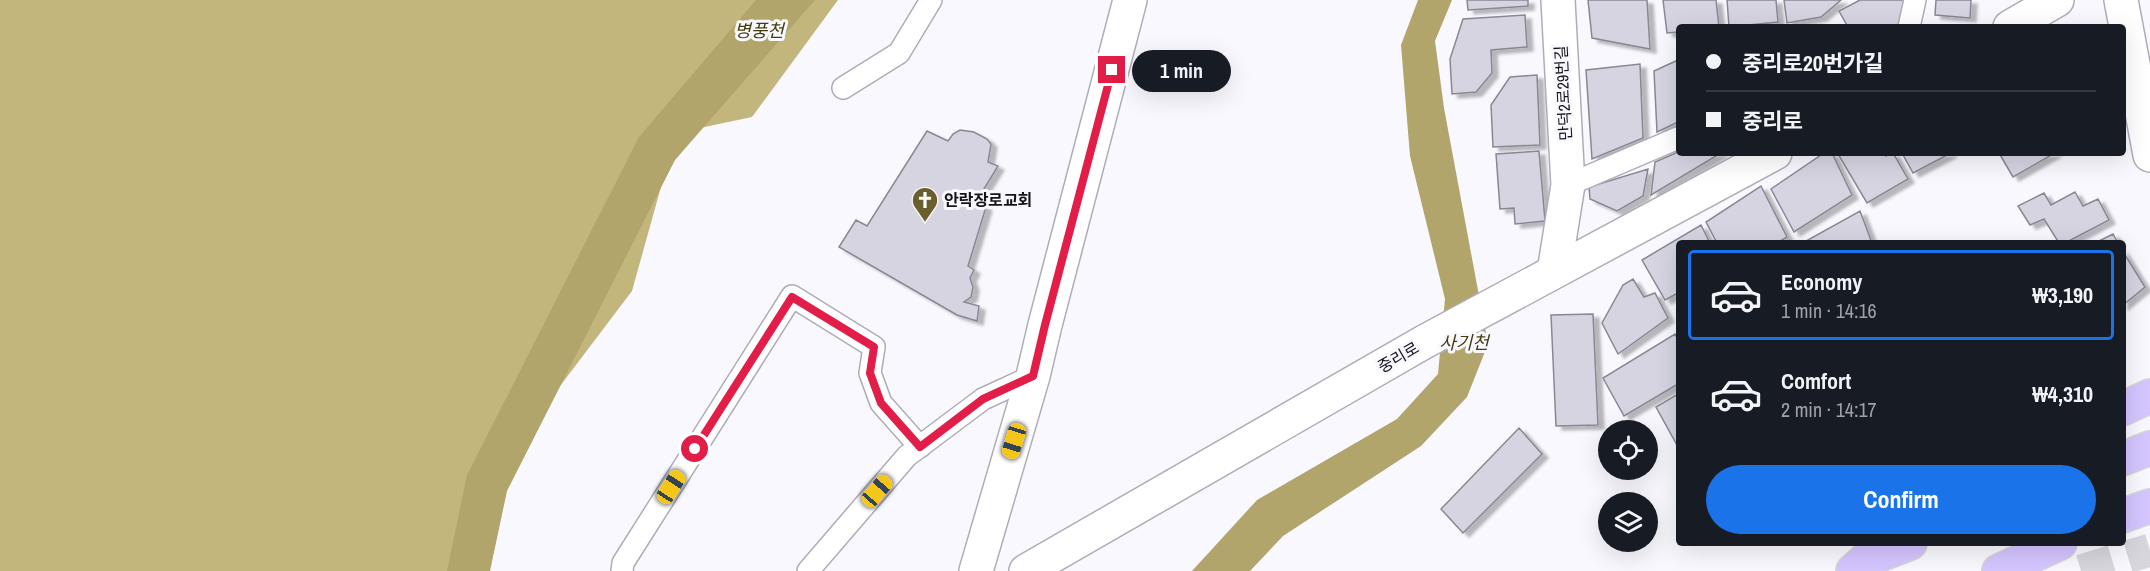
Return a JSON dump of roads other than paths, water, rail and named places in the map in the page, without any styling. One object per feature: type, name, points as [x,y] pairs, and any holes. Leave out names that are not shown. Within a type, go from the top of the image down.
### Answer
[{"type":"main road","points":[[2126,407],[2150,396]]},
{"type":"main road","points":[[2126,457],[2150,448]]},
{"type":"main road","points":[[2126,515],[2150,506]]},
{"type":"main road","points":[[1869,558],[1902,546]]},
{"type":"main road","points":[[1999,571],[2053,546]]},
{"type":"street","points":[[976,571],[1033,376],[1130,0]]},
{"type":"street","name":"만덕2로29번길","points":[[1554,272],[1568,185],[1558,0]]},
{"type":"street","points":[[2009,24],[2010,0]]},
{"type":"street","points":[[2014,24],[2057,0]]},
{"type":"street","points":[[2121,0],[2125,24]]},
{"type":"street","points":[[2126,27],[2150,155]]},
{"type":"street","name":"중리로","points":[[1026,571],[1424,342],[1769,156]]},
{"type":"lane","points":[[843,88],[899,54],[931,0]]},
{"type":"lane","points":[[1910,24],[1915,0]]},
{"type":"lane","points":[[1568,185],[1676,139]]},
{"type":"lane","points":[[622,571],[622,563],[792,297],[874,347],[870,373],[881,403],[920,447]]},
{"type":"lane","points":[[808,571],[907,456],[983,399],[1033,376]]},
{"type":"water","name":"병풍천","points":[[756,0],[815,0],[675,160],[507,491],[490,571],[447,571],[467,475],[639,137]]},
{"type":"water","name":"사기천","points":[[1418,0],[1452,0],[1435,41],[1444,108],[1488,344],[1467,397],[1421,446],[1283,536],[1250,571],[1192,571],[1257,500],[1397,419],[1438,374],[1445,299],[1410,156],[1401,45]]},
{"type":"tunnel","points":[[2081,571],[2150,550]]},
{"type":"place","name":"안락장로교회","points":[[925,223]]}]
